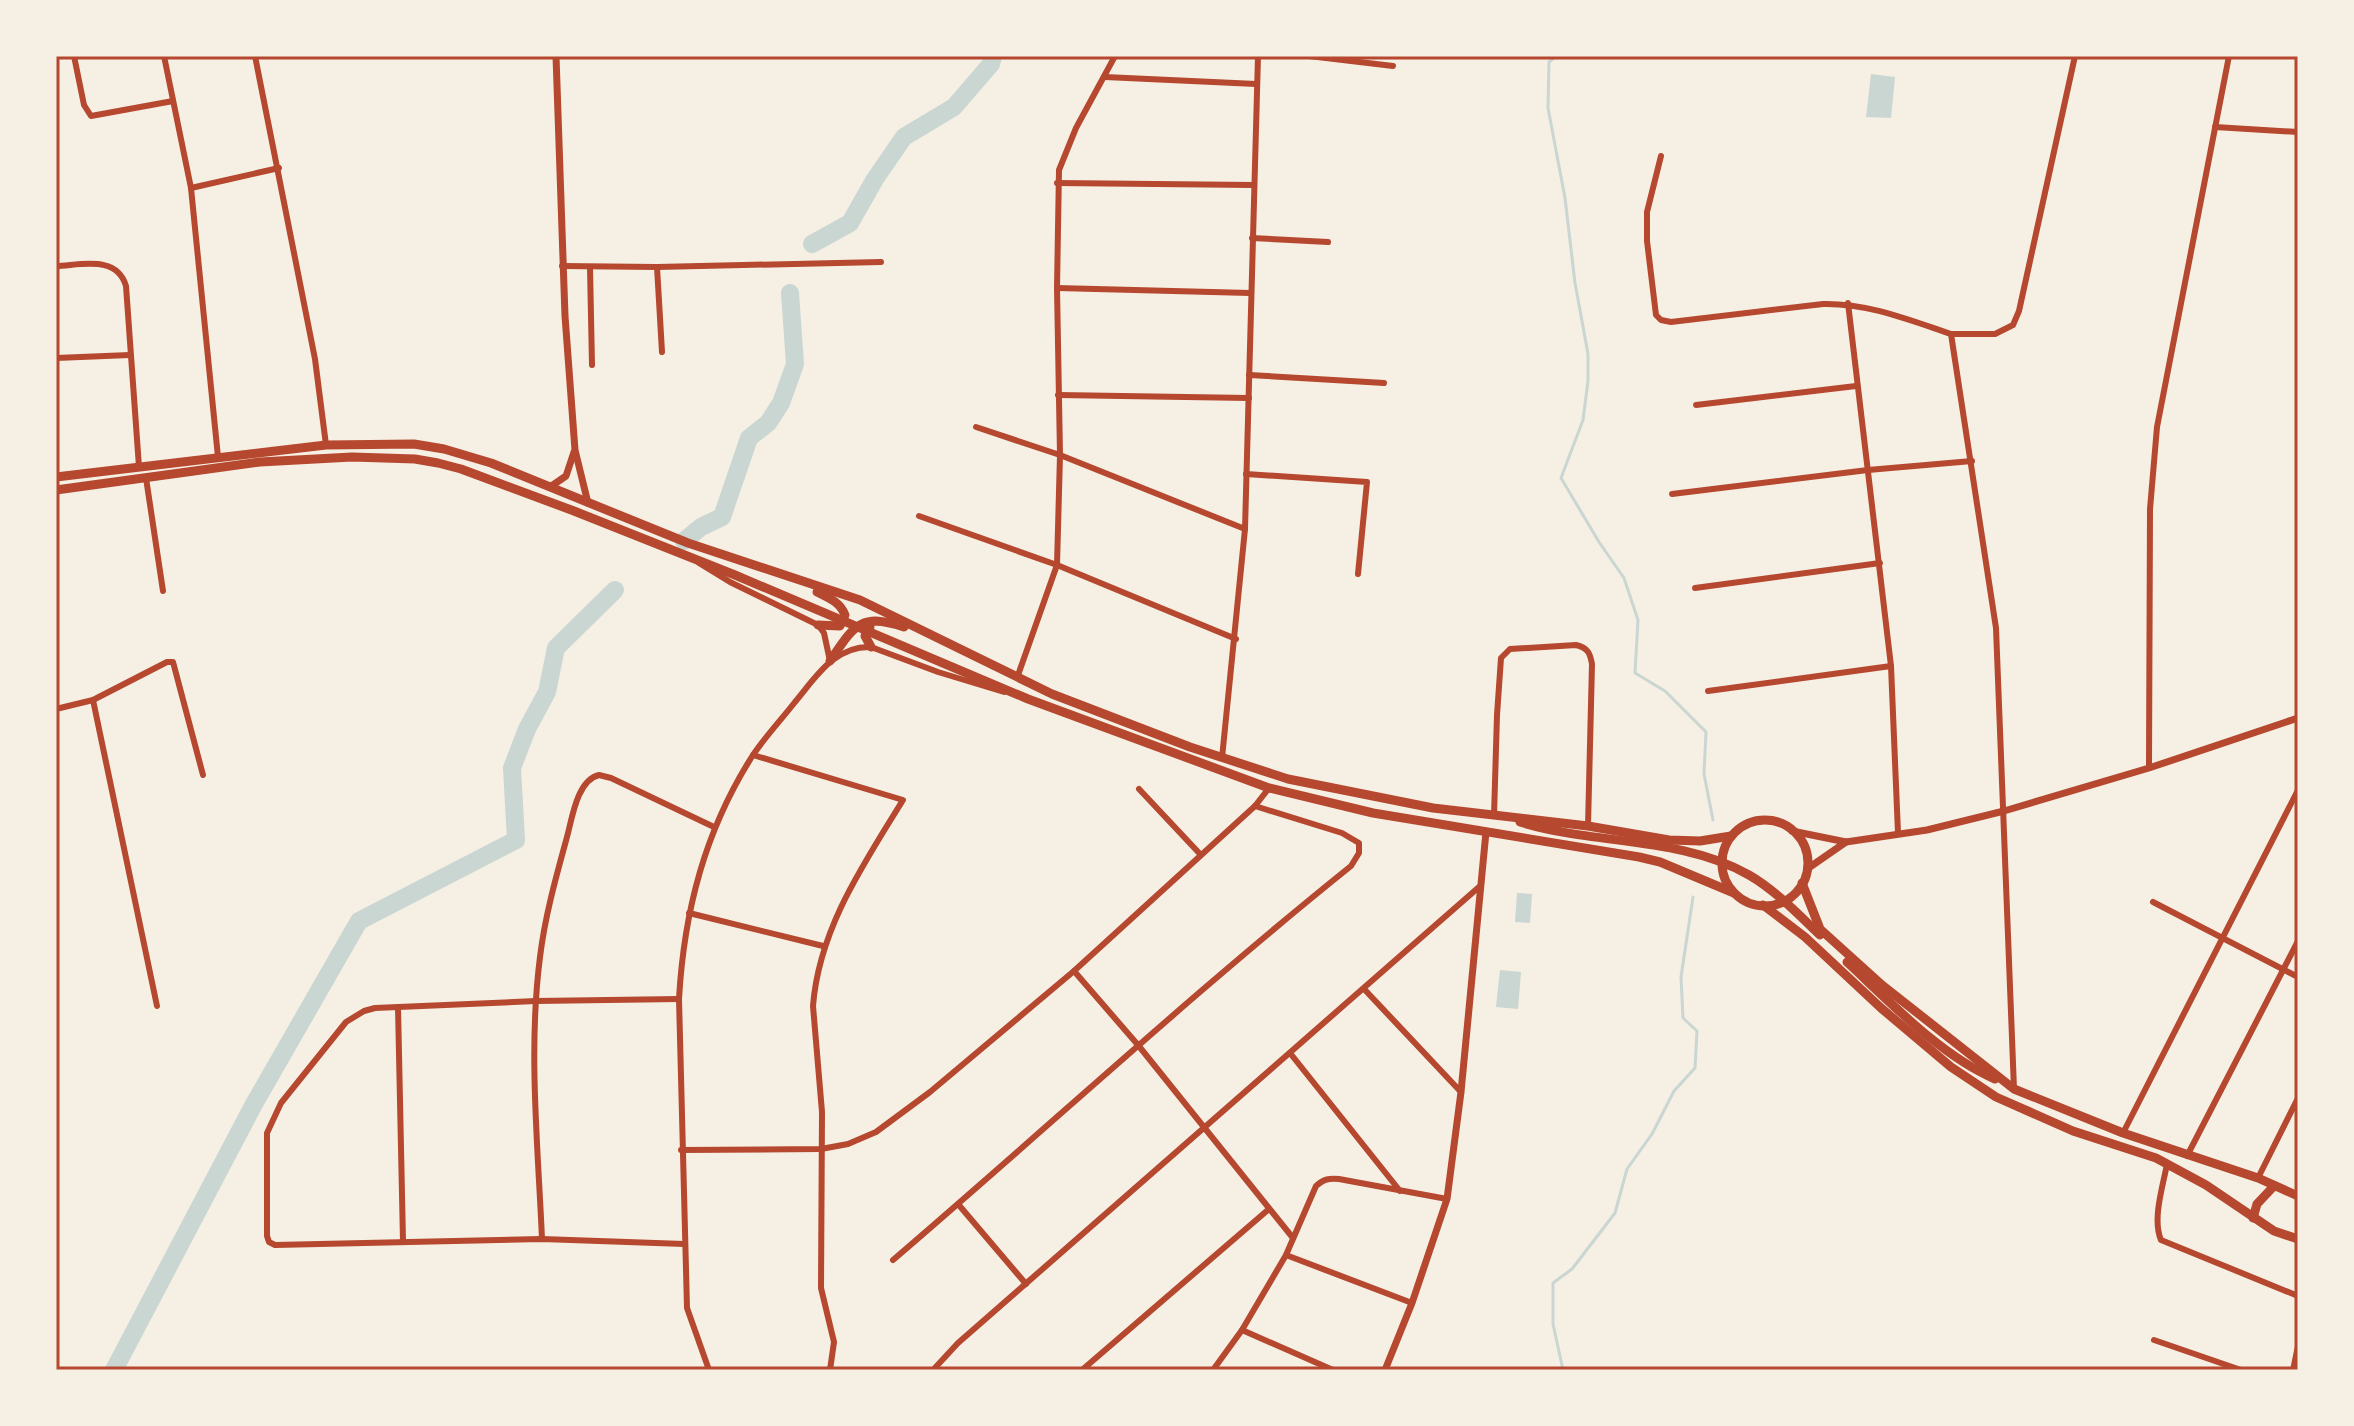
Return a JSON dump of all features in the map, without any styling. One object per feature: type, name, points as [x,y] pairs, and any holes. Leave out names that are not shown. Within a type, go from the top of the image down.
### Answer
[{"type":"main road","points":[[56,477],[326,445],[403,444],[444,449],[491,463],[688,543],[860,600],[1017,678],[1222,758],[1288,779],[1373,798],[1684,841],[1731,836]]},
{"type":"main road","points":[[56,490],[260,462],[352,457],[415,459],[461,469],[692,557],[1015,692],[1269,788],[1373,813],[1639,857],[1660,862],[1734,893],[1747,902],[1763,905],[1786,900],[1802,883],[1807,869],[1804,845],[1792,831],[1774,821],[1758,821],[1743,826],[1731,836],[1724,850],[1722,865],[1725,880],[1734,893]]},
{"type":"main road","points":[[776,574],[833,600],[843,609],[845,615],[840,626],[818,625]]},
{"type":"main road","points":[[871,647],[865,636],[874,620]]},
{"type":"main road","points":[[830,661],[851,633],[865,621],[884,620],[930,635]]},
{"type":"main road","points":[[1498,816],[1542,829],[1686,852],[1714,859],[1751,876],[1781,898],[1914,1022],[1981,1073],[2123,1133],[2258,1178],[2298,1196]]},
{"type":"main road","points":[[1802,883],[1820,929],[1882,985],[2012,1087]]},
{"type":"main road","points":[[1763,905],[1805,937],[1881,1008],[1951,1067],[1996,1097],[2073,1131],[2156,1158],[2206,1185],[2274,1231],[2298,1239]]},
{"type":"main road","points":[[2253,1218],[2257,1204],[2274,1186]]},
{"type":"street","points":[[74,56],[84,105],[91,116],[173,101]]},
{"type":"street","points":[[164,56],[191,188],[218,457]]},
{"type":"street","points":[[255,56],[315,359],[326,445]]},
{"type":"street","points":[[556,56],[562,266],[575,450],[588,503]]},
{"type":"street","points":[[1017,678],[1057,565],[1060,455],[1057,183],[1065,150],[1115,56]]},
{"type":"street","points":[[1222,758],[1245,529],[1258,56]]},
{"type":"street","points":[[1309,56],[1393,66]]},
{"type":"street","points":[[1661,156],[1647,212],[1647,241],[1656,315],[1661,320],[1671,322],[1848,303],[1951,334],[1995,334],[2013,325],[2019,311],[2075,56]]},
{"type":"street","points":[[2149,768],[2150,509],[2157,427],[2229,56]]},
{"type":"street","points":[[1105,77],[1256,84]]},
{"type":"street","points":[[2215,127],[2298,132]]},
{"type":"street","points":[[191,188],[279,168]]},
{"type":"street","points":[[1057,183],[1253,185]]},
{"type":"street","points":[[1252,238],[1328,242]]},
{"type":"street","points":[[562,266],[881,262]]},
{"type":"street","points":[[56,266],[109,265],[118,269],[126,286],[139,467]]},
{"type":"street","points":[[590,267],[592,365]]},
{"type":"street","points":[[657,267],[662,352]]},
{"type":"street","points":[[1057,288],[1250,293]]},
{"type":"street","points":[[1848,303],[1891,666],[1898,833]]},
{"type":"street","points":[[1951,334],[1996,628],[2012,1087]]},
{"type":"street","points":[[56,358],[130,355]]},
{"type":"street","points":[[1249,375],[1384,383]]},
{"type":"street","points":[[1696,405],[1856,386]]},
{"type":"street","points":[[1058,395],[1249,398]]},
{"type":"street","points":[[976,427],[1060,455],[1245,529]]},
{"type":"street","points":[[550,487],[566,476],[575,450]]},
{"type":"street","points":[[1672,494],[1868,470],[1972,461]]},
{"type":"street","points":[[1246,474],[1367,482],[1358,574]]},
{"type":"street","points":[[146,478],[163,591]]},
{"type":"street","points":[[919,516],[1057,565],[1236,639]]},
{"type":"street","points":[[692,557],[718,576],[818,625],[824,633],[830,661]]},
{"type":"street","points":[[1695,588],[1880,563]]},
{"type":"street","points":[[1498,816],[1501,658],[1510,649],[1576,645],[1585,648],[1592,664],[1588,826]]},
{"type":"street","points":[[709,1370],[687,1308],[679,999],[682,948],[689,913],[714,827],[753,755],[830,661],[859,647],[871,647],[971,683],[1015,692]]},
{"type":"street","points":[[56,709],[93,700],[167,662],[173,662],[203,775]]},
{"type":"street","points":[[1708,691],[1891,666]]},
{"type":"street","points":[[93,700],[157,1006]]},
{"type":"street","points":[[1792,831],[1846,842],[1927,830],[2004,811],[2149,768],[2298,718]]},
{"type":"street","points":[[753,755],[903,800],[855,879],[823,946],[813,1006],[822,1112],[821,1288],[834,1342],[830,1370]]},
{"type":"street","points":[[542,1239],[534,1044],[536,1001],[548,904],[575,808],[587,782],[594,776],[611,778],[714,827]]},
{"type":"street","points":[[681,1150],[821,1149],[848,1144],[876,1132],[930,1092],[1074,971],[1255,806],[1269,788]]},
{"type":"street","points":[[1139,789],[1200,854]]},
{"type":"street","points":[[2123,1133],[2298,790]]},
{"type":"street","points":[[893,1260],[1138,1045],[1351,866],[1359,853],[1359,843],[1342,833],[1255,806]]},
{"type":"street","points":[[1385,1370],[1412,1303],[1447,1199],[1461,1092],[1486,832]]},
{"type":"street","points":[[1807,869],[1846,842]]},
{"type":"street","points":[[933,1370],[958,1343],[1365,990],[1479,887]]},
{"type":"street","points":[[2153,902],[2298,977]]},
{"type":"street","points":[[689,913],[823,946]]},
{"type":"street","points":[[2187,1156],[2298,941]]},
{"type":"street","points":[[1074,971],[1138,1045],[1293,1238]]},
{"type":"street","points":[[1365,990],[1461,1092]]},
{"type":"street","points":[[679,999],[536,1001],[364,1011],[346,1022],[272,1118],[267,1133],[267,1236],[269,1242],[275,1245],[542,1239],[684,1244]]},
{"type":"street","points":[[398,1007],[403,1241]]},
{"type":"street","points":[[1290,1053],[1400,1191]]},
{"type":"street","points":[[2258,1178],[2298,1098]]},
{"type":"street","points":[[2167,1164],[2157,1232],[2161,1240],[2298,1296]]},
{"type":"street","points":[[1213,1370],[1242,1330],[1286,1255],[1316,1186],[1326,1179],[1339,1179],[1447,1199]]},
{"type":"street","points":[[958,1204],[1026,1284]]},
{"type":"street","points":[[1082,1370],[1269,1209]]},
{"type":"street","points":[[1286,1255],[1412,1303]]},
{"type":"street","points":[[1242,1330],[1333,1370]]},
{"type":"street","points":[[2154,1340],[2241,1370]]},
{"type":"street","points":[[2293,1370],[2298,1346]]},
{"type":"shaded area","points":[[1871,74],[1895,77],[1891,118],[1866,117]]},
{"type":"shaded area","points":[[1517,893],[1532,894],[1530,923],[1515,922]]},
{"type":"shaded area","points":[[1500,970],[1521,972],[1518,1009],[1496,1007]]},
{"type":"waterway","points":[[812,244],[850,223],[904,137],[954,107],[991,64],[993,56]]},
{"type":"waterway","points":[[1556,56],[1549,62],[1548,108],[1588,354],[1583,420],[1561,478],[1624,578],[1638,620],[1635,673],[1665,691],[1706,732],[1704,774],[1713,820]]},
{"type":"waterway","points":[[684,541],[701,527],[722,517],[749,438],[768,423],[781,403],[795,364],[790,293]]},
{"type":"waterway","points":[[114,1370],[254,1104],[359,921],[516,840],[512,768],[527,729],[547,692],[556,648],[615,590]]},
{"type":"waterway","points":[[1563,1370],[1553,1324],[1553,1283],[1572,1269],[1615,1213],[1627,1169],[1652,1134],[1674,1091],[1695,1068],[1697,1031],[1683,1018],[1681,977],[1693,897]]}]
